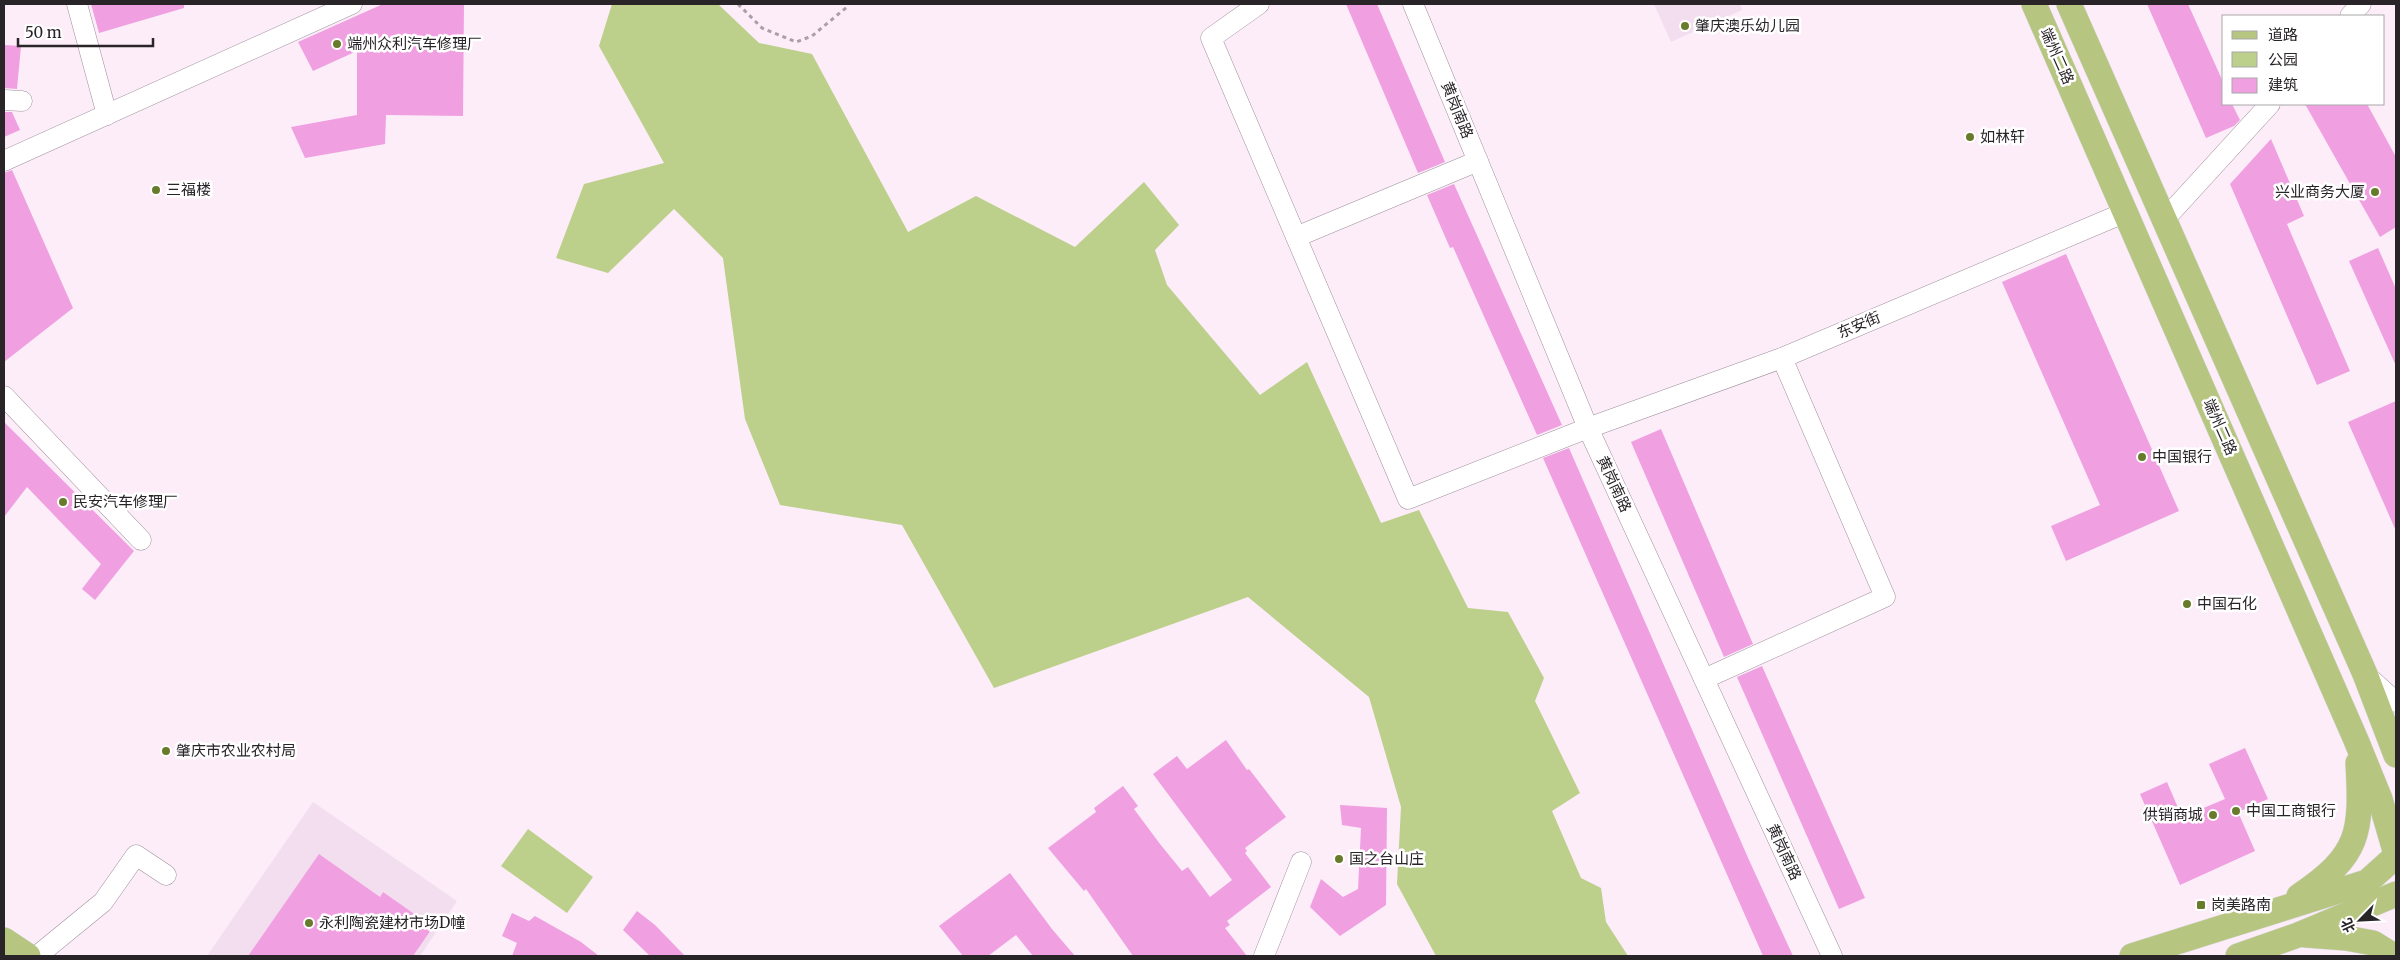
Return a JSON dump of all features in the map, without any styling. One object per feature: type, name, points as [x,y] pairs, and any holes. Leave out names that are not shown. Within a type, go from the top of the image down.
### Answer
[{"type":"main road","name":"端州二路","points":[[2034,4],[2253,500],[2356,740],[2380,799],[2396,855]]},
{"type":"main road","points":[[2069,4],[2365,674],[2396,755]]},
{"type":"main road","points":[[2253,500],[2282,487]]},
{"type":"main road","points":[[2282,907],[2321,881],[2351,847],[2359,824],[2360,805],[2356,740]]},
{"type":"main road","points":[[2132,956],[2282,907],[2368,882],[2396,855]]},
{"type":"main road","points":[[2238,956],[2298,935],[2396,894]]},
{"type":"main road","points":[[2219,928],[2229,956]]},
{"type":"main road","points":[[2298,935],[2346,938],[2373,944],[2394,956]]},
{"type":"main road","points":[[4,940],[28,956]]},
{"type":"street","points":[[77,4],[106,116]]},
{"type":"street","points":[[4,161],[352,4]]},
{"type":"street","points":[[1259,4],[1211,38],[1296,237],[1478,161]]},
{"type":"street","name":"黄岗南路","points":[[1413,4],[1588,428],[1832,956]]},
{"type":"street","points":[[2351,15],[2361,4]]},
{"type":"street","points":[[2164,220],[2269,105]]},
{"type":"street","name":"东安街","points":[[1296,237],[1408,498],[1588,428],[1782,358],[2126,212]]},
{"type":"street","points":[[1704,679],[1885,597],[1782,358]]},
{"type":"street","points":[[4,396],[141,540]]},
{"type":"street","points":[[2365,674],[2396,702]]},
{"type":"street","points":[[37,956],[103,902],[136,855],[166,875]]},
{"type":"street","points":[[1264,956],[1300,862]]},
{"type":"path","points":[[738,4],[762,28],[796,42],[812,36],[847,7]]},
{"type":"shaded area","name":"肇庆澳乐幼儿园","points":[[1654,4],[1740,4],[1742,10],[1671,42]]},
{"type":"shaded area","points":[[313,802],[457,901],[420,956],[207,956]]},
{"type":"green space","points":[[612,4],[718,4],[759,43],[812,54],[908,232],[976,196],[1075,247],[1144,182],[1179,225],[1155,250],[1167,285],[1260,395],[1307,362],[1381,523],[1419,510],[1468,608],[1508,612],[1544,678],[1535,701],[1580,793],[1552,811],[1581,878],[1601,888],[1606,922],[1628,956],[1436,956],[1397,884],[1401,807],[1369,697],[1248,597],[994,688],[902,525],[780,505],[745,419],[723,258],[674,209],[608,273],[556,258],[584,184],[664,163],[599,46]]},
{"type":"green space","points":[[528,829],[593,877],[567,913],[501,866]]},
{"type":"building","points":[[91,4],[184,4],[184,8],[99,33]]},
{"type":"building","points":[[383,4],[464,4],[463,116],[386,115],[385,144],[305,158],[291,127],[357,115],[357,51],[313,71],[298,42]]},
{"type":"building","points":[[1346,4],[1377,4],[1445,162],[1418,173]]},
{"type":"building","points":[[2147,4],[2188,4],[2222,80],[2222,105],[2232,105],[2240,120],[2234,126],[2206,138]]},
{"type":"building","points":[[4,45],[21,46],[17,89],[4,88]]},
{"type":"building","name":"兴业商务大厦","points":[[2306,105],[2368,105],[2396,157],[2396,227],[2380,237]]},
{"type":"building","points":[[4,112],[12,112],[20,130],[4,137]]},
{"type":"building","points":[[2271,139],[2304,216],[2287,224],[2350,371],[2317,385],[2230,184]]},
{"type":"building","points":[[12,170],[73,308],[4,362],[4,173]]},
{"type":"building","points":[[1454,184],[1562,425],[1537,435],[1453,247],[1450,248],[1427,195]]},
{"type":"building","points":[[2378,248],[2396,289],[2396,366],[2349,261]]},
{"type":"building","points":[[2066,254],[2179,511],[2066,561],[2051,526],[2100,505],[2002,282]]},
{"type":"building","points":[[2396,401],[2396,531],[2348,422]]},
{"type":"building","name":"民安汽车修理厂","points":[[4,422],[134,551],[95,600],[82,589],[101,564],[27,487],[4,517]]},
{"type":"building","points":[[1661,429],[1753,644],[1724,657],[1631,442]]},
{"type":"building","points":[[1569,448],[1749,860],[1793,956],[1763,956],[1543,458]]},
{"type":"building","points":[[1762,666],[1865,898],[1839,909],[1737,677]]},
{"type":"building","points":[[1226,740],[1247,770],[1249,769],[1286,817],[1245,848],[1247,851],[1245,853],[1271,887],[1227,921],[1230,925],[1225,928],[1247,956],[1133,956],[1086,889],[1084,891],[1048,848],[1096,812],[1094,808],[1123,786],[1138,806],[1134,809],[1160,844],[1182,871],[1188,867],[1210,897],[1232,880],[1153,774],[1177,756],[1187,769]]},
{"type":"building","name":"供销商城","points":[[2245,748],[2268,799],[2238,812],[2255,851],[2180,885],[2140,794],[2167,782],[2182,817],[2225,799],[2209,764]]},
{"type":"building","points":[[1340,805],[1387,808],[1386,905],[1340,936],[1310,907],[1321,879],[1343,897],[1358,889],[1361,828],[1342,825]]},
{"type":"building","points":[[319,854],[380,897],[383,892],[433,927],[413,956],[248,956]]},
{"type":"building","points":[[1010,873],[1075,956],[1033,956],[1016,935],[988,956],[963,956],[939,926]]},
{"type":"building","points":[[637,911],[655,925],[685,956],[650,956],[623,930]]},
{"type":"building","points":[[512,913],[529,921],[535,916],[581,942],[599,956],[512,956],[517,943],[502,936]]},
{"type":"place","name":"肇庆澳乐幼儿园","points":[[1685,26]]},
{"type":"place","name":"端州众利汽车修理厂","points":[[337,44]]},
{"type":"place","name":"如林轩","points":[[1970,137]]},
{"type":"place","name":"三福楼","points":[[156,190]]},
{"type":"place","name":"兴业商务大厦","points":[[2375,192]]},
{"type":"place","name":"中国银行","points":[[2142,457]]},
{"type":"place","name":"民安汽车修理厂","points":[[63,502]]},
{"type":"place","name":"中国石化","points":[[2187,604]]},
{"type":"place","name":"肇庆市农业农村局","points":[[166,751]]},
{"type":"place","name":"中国工商银行","points":[[2236,811]]},
{"type":"place","name":"供销商城","points":[[2213,815]]},
{"type":"place","name":"国之台山庄","points":[[1339,859]]},
{"type":"place","name":"岗美路南","points":[[2201,905]]},
{"type":"place","name":"永利陶瓷建材市场D幢","points":[[309,923]]}]
